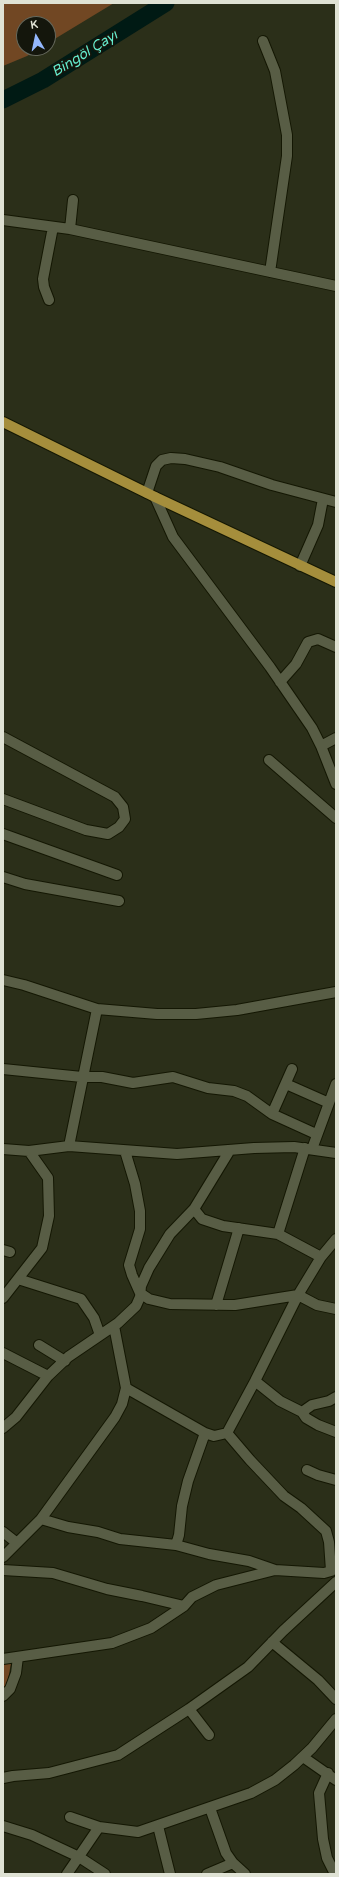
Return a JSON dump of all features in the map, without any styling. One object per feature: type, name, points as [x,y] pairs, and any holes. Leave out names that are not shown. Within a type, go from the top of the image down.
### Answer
[{"type":"main road","points":[[3,422],[151,495],[336,582]]},
{"type":"street","points":[[263,40],[275,71],[287,135],[287,156],[270,272]]},
{"type":"street","points":[[70,230],[74,200]]},
{"type":"street","points":[[3,220],[70,230],[336,286]]},
{"type":"street","points":[[50,300],[42,279],[53,227]]},
{"type":"street","points":[[336,502],[272,485],[206,463],[186,458],[171,458],[162,460],[156,466],[151,495],[173,537],[312,728],[336,784]]},
{"type":"street","points":[[300,566],[318,525],[323,499]]},
{"type":"street","points":[[280,682],[296,664],[308,642],[318,639],[336,647]]},
{"type":"street","points":[[3,737],[115,797],[123,807],[125,819],[120,828],[108,834],[86,830],[3,799]]},
{"type":"street","points":[[321,746],[336,738]]},
{"type":"street","points":[[269,760],[336,818]]},
{"type":"street","points":[[3,834],[117,875]]},
{"type":"street","points":[[3,878],[25,884],[119,901]]},
{"type":"street","points":[[3,980],[24,984],[97,1009],[157,1014],[196,1014],[236,1010],[336,992]]},
{"type":"street","points":[[69,1146],[97,1009]]},
{"type":"street","points":[[3,1069],[82,1077],[102,1077],[134,1083],[173,1077],[208,1088],[234,1091],[247,1096],[272,1114],[316,1134]]},
{"type":"street","points":[[272,1114],[292,1069]]},
{"type":"street","points":[[286,1084],[329,1103]]},
{"type":"street","points":[[278,1234],[308,1149],[316,1134],[336,1084]]},
{"type":"street","points":[[3,1149],[29,1151],[69,1146],[177,1154],[254,1148],[308,1149],[336,1153]]},
{"type":"street","points":[[3,1428],[16,1417],[48,1376],[65,1361],[114,1326],[136,1306],[141,1286],[149,1268],[170,1234],[194,1209],[230,1150]]},
{"type":"street","points":[[3,1298],[42,1248],[49,1216],[48,1178],[29,1151]]},
{"type":"street","points":[[125,1151],[135,1184],[140,1211],[140,1229],[129,1265],[140,1293],[149,1299],[170,1304],[216,1305],[235,1305],[298,1295],[317,1305],[336,1309]]},
{"type":"street","points":[[194,1209],[202,1219],[239,1228],[278,1234],[321,1257]]},
{"type":"street","points":[[216,1305],[239,1228]]},
{"type":"street","points":[[126,1388],[205,1433],[214,1436],[226,1433],[255,1381],[298,1295],[321,1257],[336,1239]]},
{"type":"street","points":[[18,1279],[81,1299],[94,1318],[100,1335]]},
{"type":"street","points":[[3,1557],[42,1519],[115,1417],[122,1404],[126,1388],[114,1326]]},
{"type":"street","points":[[39,1345],[65,1361]]},
{"type":"street","points":[[3,1353],[48,1376]]},
{"type":"street","points":[[255,1381],[280,1401],[302,1412],[306,1418],[318,1426],[336,1432]]},
{"type":"street","points":[[302,1412],[312,1405],[329,1401],[336,1397]]},
{"type":"street","points":[[176,1545],[179,1535],[182,1506],[188,1481],[205,1433]]},
{"type":"street","points":[[42,1519],[68,1527],[98,1532],[120,1539],[176,1545],[209,1554],[249,1561],[275,1570],[334,1573],[326,1531],[301,1508],[284,1496],[226,1433]]},
{"type":"street","points":[[307,1470],[318,1476],[336,1480]]},
{"type":"street","points":[[3,1532],[17,1543]]},
{"type":"street","points":[[3,1570],[53,1573],[107,1590],[142,1596],[184,1606]]},
{"type":"street","points":[[3,1659],[112,1643],[151,1628],[184,1606],[192,1597],[216,1585],[275,1570]]},
{"type":"street","points":[[3,1778],[49,1772],[118,1755],[189,1710],[248,1667],[272,1642],[336,1582]]},
{"type":"street","points":[[272,1642],[318,1680],[336,1699]]},
{"type":"street","points":[[3,1696],[10,1690],[16,1673],[18,1657]]},
{"type":"street","points":[[189,1710],[209,1735]]},
{"type":"street","points":[[70,1817],[99,1827],[138,1832],[210,1808],[252,1792],[275,1780],[303,1757],[336,1718]]},
{"type":"street","points":[[303,1757],[332,1776],[319,1793],[323,1839],[330,1872]]},
{"type":"street","points":[[210,1808],[222,1842],[233,1863],[245,1874]]},
{"type":"street","points":[[3,1826],[32,1836],[79,1857],[104,1874]]},
{"type":"street","points":[[158,1826],[170,1874]]},
{"type":"street","points":[[67,1874],[99,1827]]},
{"type":"street","points":[[206,1874],[233,1863]]},
{"type":"shaded area","points":[[3,3],[114,3],[56,38],[56,16],[16,16],[16,56],[27,56],[3,66]]},
{"type":"shaded area","points":[[11,1663],[7,1685],[3,1690],[3,1664]]},
{"type":"waterway","name":"Bingöl Çayı","points":[[3,100],[43,80],[166,3]]}]
